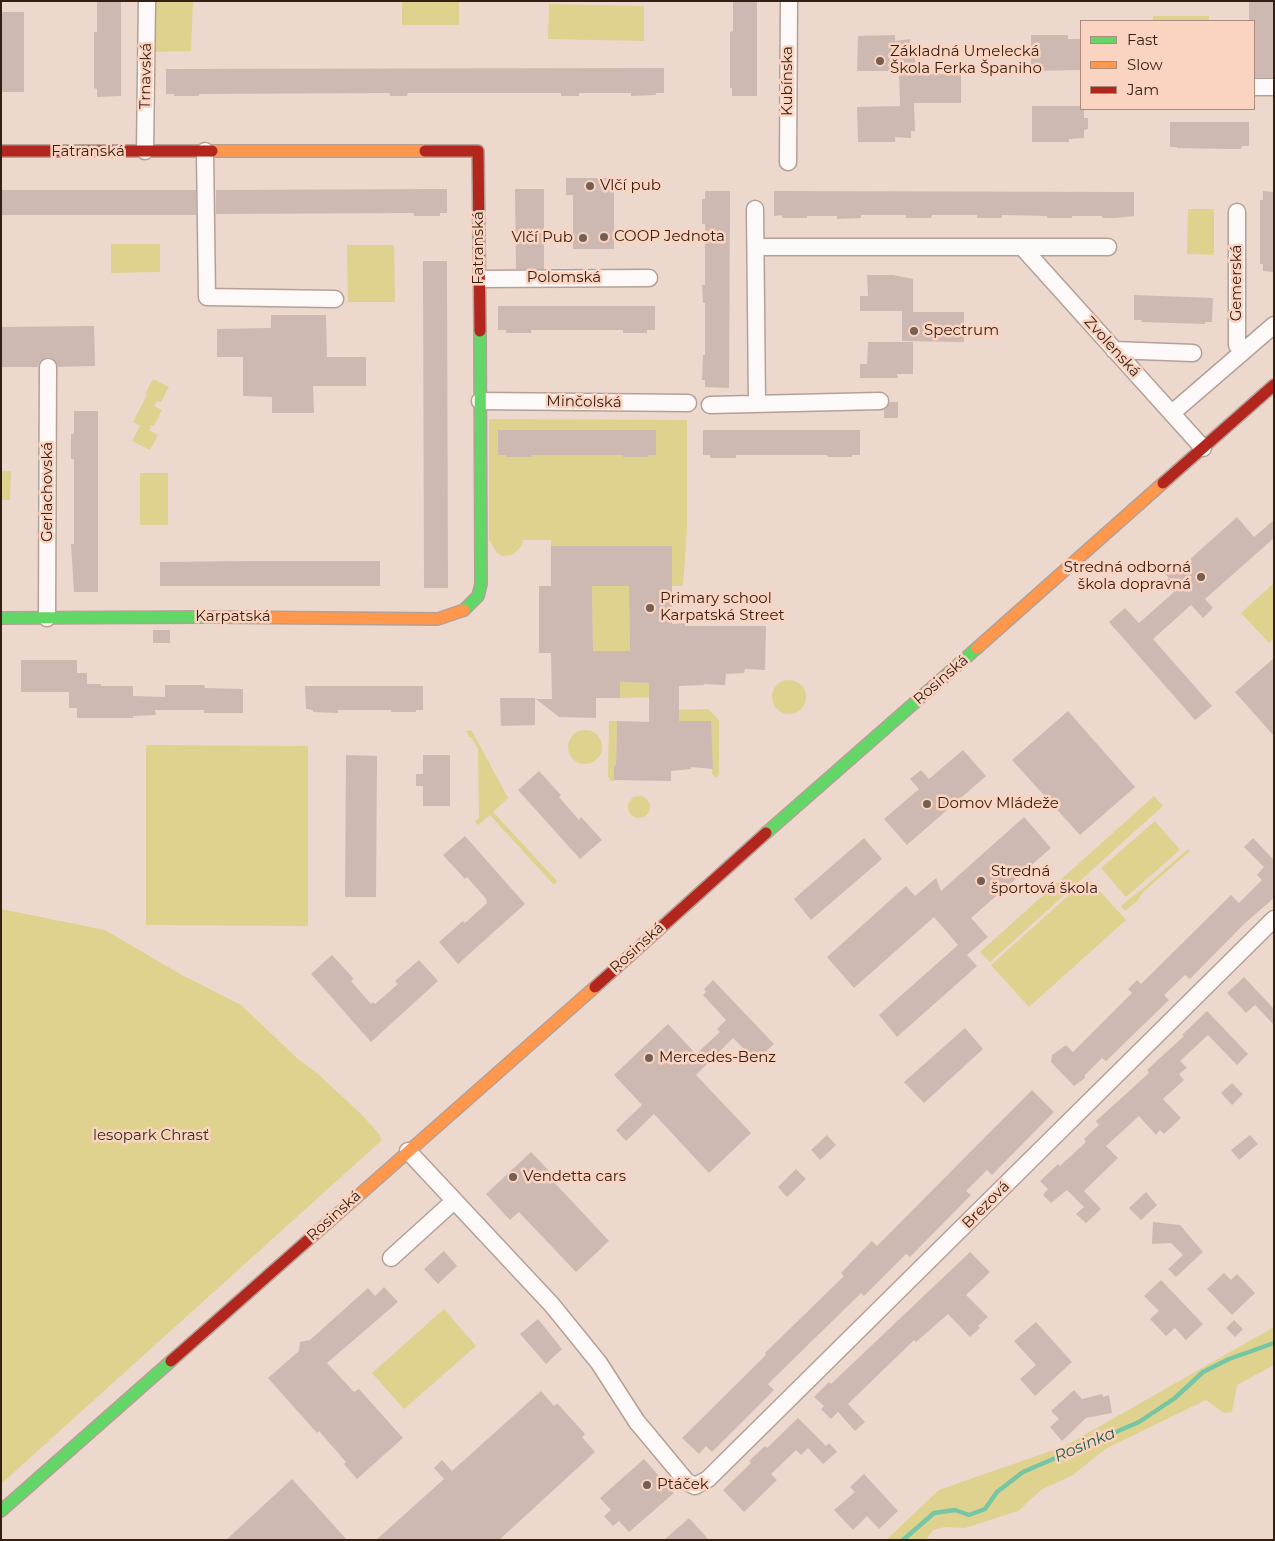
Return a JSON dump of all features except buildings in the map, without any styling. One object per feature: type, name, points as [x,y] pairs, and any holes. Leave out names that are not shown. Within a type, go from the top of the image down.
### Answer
[{"type":"street","name":"Trnavská","points":[[145,152],[147,1]]},
{"type":"street","name":"Kubínska","points":[[788,162],[789,1]]},
{"type":"street","points":[[1255,87],[1274,87]]},
{"type":"street","points":[[205,151],[208,298],[335,299]]},
{"type":"street","name":"Fatranská","points":[[1,152],[478,151],[481,584],[478,596],[463,611]]},
{"type":"street","points":[[755,209],[757,403]]},
{"type":"street","name":"Gemerská","points":[[1237,212],[1237,345],[1242,352]]},
{"type":"street","points":[[756,247],[1108,247]]},
{"type":"street","name":"Zvolenská","points":[[1022,247],[1202,448]]},
{"type":"street","name":"Polomská","points":[[480,278],[649,278]]},
{"type":"street","name":"Gemerská","points":[[1172,413],[1274,325]]},
{"type":"street","points":[[1114,350],[1193,353]]},
{"type":"street","name":"Gerlachovská","points":[[47,618],[48,367]]},
{"type":"street","name":"Rosinská","points":[[1,1511],[542,1033],[714,878],[895,721],[1274,385]]},
{"type":"street","name":"Minčolská","points":[[480,400],[688,403]]},
{"type":"street","points":[[710,405],[880,401]]},
{"type":"street","name":"Karpatská","points":[[1,618],[438,619],[463,611]]},
{"type":"street","name":"Brezová","points":[[454,1201],[552,1305],[600,1363],[642,1428],[687,1482],[694,1486],[708,1479],[1274,919]]},
{"type":"street","points":[[391,1258],[454,1201],[408,1150]]},
{"type":"green space","points":[[151,1],[193,1],[191,51],[150,52]]},
{"type":"green space","points":[[402,1],[459,1],[459,25],[402,25]]},
{"type":"green space","points":[[549,4],[644,6],[644,41],[548,39]]},
{"type":"green space","points":[[1153,16],[1209,16],[1209,20],[1153,20]]},
{"type":"green space","points":[[1188,209],[1214,209],[1214,255],[1187,254]]},
{"type":"green space","points":[[111,244],[160,244],[160,272],[111,273]]},
{"type":"green space","points":[[347,245],[394,245],[395,302],[348,302]]},
{"type":"green space","points":[[153,379],[169,387],[161,402],[157,401],[154,406],[162,410],[154,426],[151,425],[149,430],[158,435],[150,450],[132,441],[140,426],[133,422]]},
{"type":"green space","points":[[489,419],[687,420],[687,530],[683,586],[672,586],[671,546],[551,546],[551,540],[523,540],[521,547],[512,555],[502,556],[497,553],[489,540]],"holes":[[[499,430],[656,431],[656,455],[648,455],[648,457],[624,457],[623,455],[532,455],[531,457],[507,457],[506,455],[498,455]]]},
{"type":"green space","points":[[1,471],[11,471],[10,500],[1,500]]},
{"type":"green space","points":[[140,473],[168,473],[168,525],[140,525]]},
{"type":"green space","points":[[1274,583],[1274,639],[1269,643],[1241,613]]},
{"type":"green space","points":[[592,586],[629,586],[630,651],[593,651]]},
{"type":"green space","points":[[789,680],[801,685],[806,697],[801,709],[789,714],[777,709],[772,697],[777,685]]},
{"type":"green space","points":[[620,682],[656,683],[656,697],[620,698]]},
{"type":"green space","points":[[708,709],[719,720],[719,772],[716,778],[712,774],[711,721],[671,721],[671,710]]},
{"type":"green space","points":[[609,721],[617,721],[614,781],[611,781],[608,777]]},
{"type":"green space","points":[[467,730],[472,731],[508,798],[493,812],[557,881],[554,885],[490,815],[478,825],[475,822],[479,818],[478,749],[471,737],[469,737]]},
{"type":"green space","points":[[585,730],[592,731],[597,735],[601,740],[601,754],[597,759],[592,763],[585,764],[578,763],[573,759],[569,754],[568,747],[569,740],[573,735],[578,731]]},
{"type":"green space","points":[[146,745],[308,746],[308,926],[146,925]]},
{"type":"green space","points":[[639,796],[649,803],[650,807],[643,817],[639,818],[629,811],[628,807],[635,797]]},
{"type":"green space","points":[[1154,796],[1163,806],[990,962],[980,952]]},
{"type":"green space","points":[[1155,821],[1180,850],[1126,897],[1101,868]]},
{"type":"green space","points":[[1188,849],[1190,851],[1142,893],[1138,900],[1125,911],[1121,906]]},
{"type":"green space","points":[[1088,878],[1126,920],[1029,1007],[991,965]]},
{"type":"green space","name":"lesopark Chrasť","points":[[1,909],[105,930],[182,975],[241,1005],[298,1059],[318,1074],[361,1114],[380,1135],[382,1140],[1,1484]]},
{"type":"green space","points":[[444,1309],[476,1346],[404,1409],[372,1373]]},
{"type":"green space","points":[[1274,1327],[1274,1365],[1237,1385],[1232,1412],[1224,1413],[1206,1400],[1105,1449],[1073,1475],[1041,1490],[1018,1511],[965,1528],[945,1527],[933,1530],[926,1540],[886,1540],[939,1490],[1065,1446]]},
{"type":"waterway","name":"Rosinka","points":[[903,1540],[934,1513],[955,1510],[969,1515],[985,1509],[997,1492],[1023,1472],[1139,1422],[1175,1398],[1203,1372],[1229,1359],[1274,1343]]},
{"type":"traffic: fast","points":[[464,610],[478,596],[481,584],[480,331]]},
{"type":"traffic: fast","points":[[1,618],[209,617]]},
{"type":"traffic: fast","points":[[766,833],[977,648]]},
{"type":"traffic: fast","points":[[1,1511],[171,1361]]},
{"type":"traffic: slow","points":[[212,151],[425,151]]},
{"type":"traffic: slow","points":[[977,648],[1163,483]]},
{"type":"traffic: slow","points":[[209,617],[438,619],[464,610]]},
{"type":"traffic: slow","points":[[316,1233],[595,987]]},
{"type":"traffic: jam","points":[[1,151],[212,151]]},
{"type":"traffic: jam","points":[[425,151],[478,151],[480,331]]},
{"type":"traffic: jam","points":[[1163,483],[1274,385]]},
{"type":"traffic: jam","points":[[595,987],[766,833]]},
{"type":"traffic: jam","points":[[171,1361],[316,1233]]},
{"type":"place","name":"Základná Umelecká Škola Ferka Španiho","points":[[880,61]]},
{"type":"place","name":"Vlčí pub","points":[[590,186]]},
{"type":"place","name":"COOP Jednota","points":[[604,237]]},
{"type":"place","name":"Vlčí Pub","points":[[583,238]]},
{"type":"place","name":"Spectrum","points":[[914,331]]},
{"type":"place","name":"Stredná odborná škola dopravná","points":[[1201,577]]},
{"type":"place","name":"Primary school Karpatská Street","points":[[650,608]]},
{"type":"place","name":"Domov Mládeže","points":[[927,804]]},
{"type":"place","name":"Stredná športová škola","points":[[981,881]]},
{"type":"place","name":"Mercedes-Benz","points":[[649,1058]]},
{"type":"place","name":"Vendetta cars","points":[[513,1177]]},
{"type":"place","name":"Ptáček","points":[[647,1485]]}]
